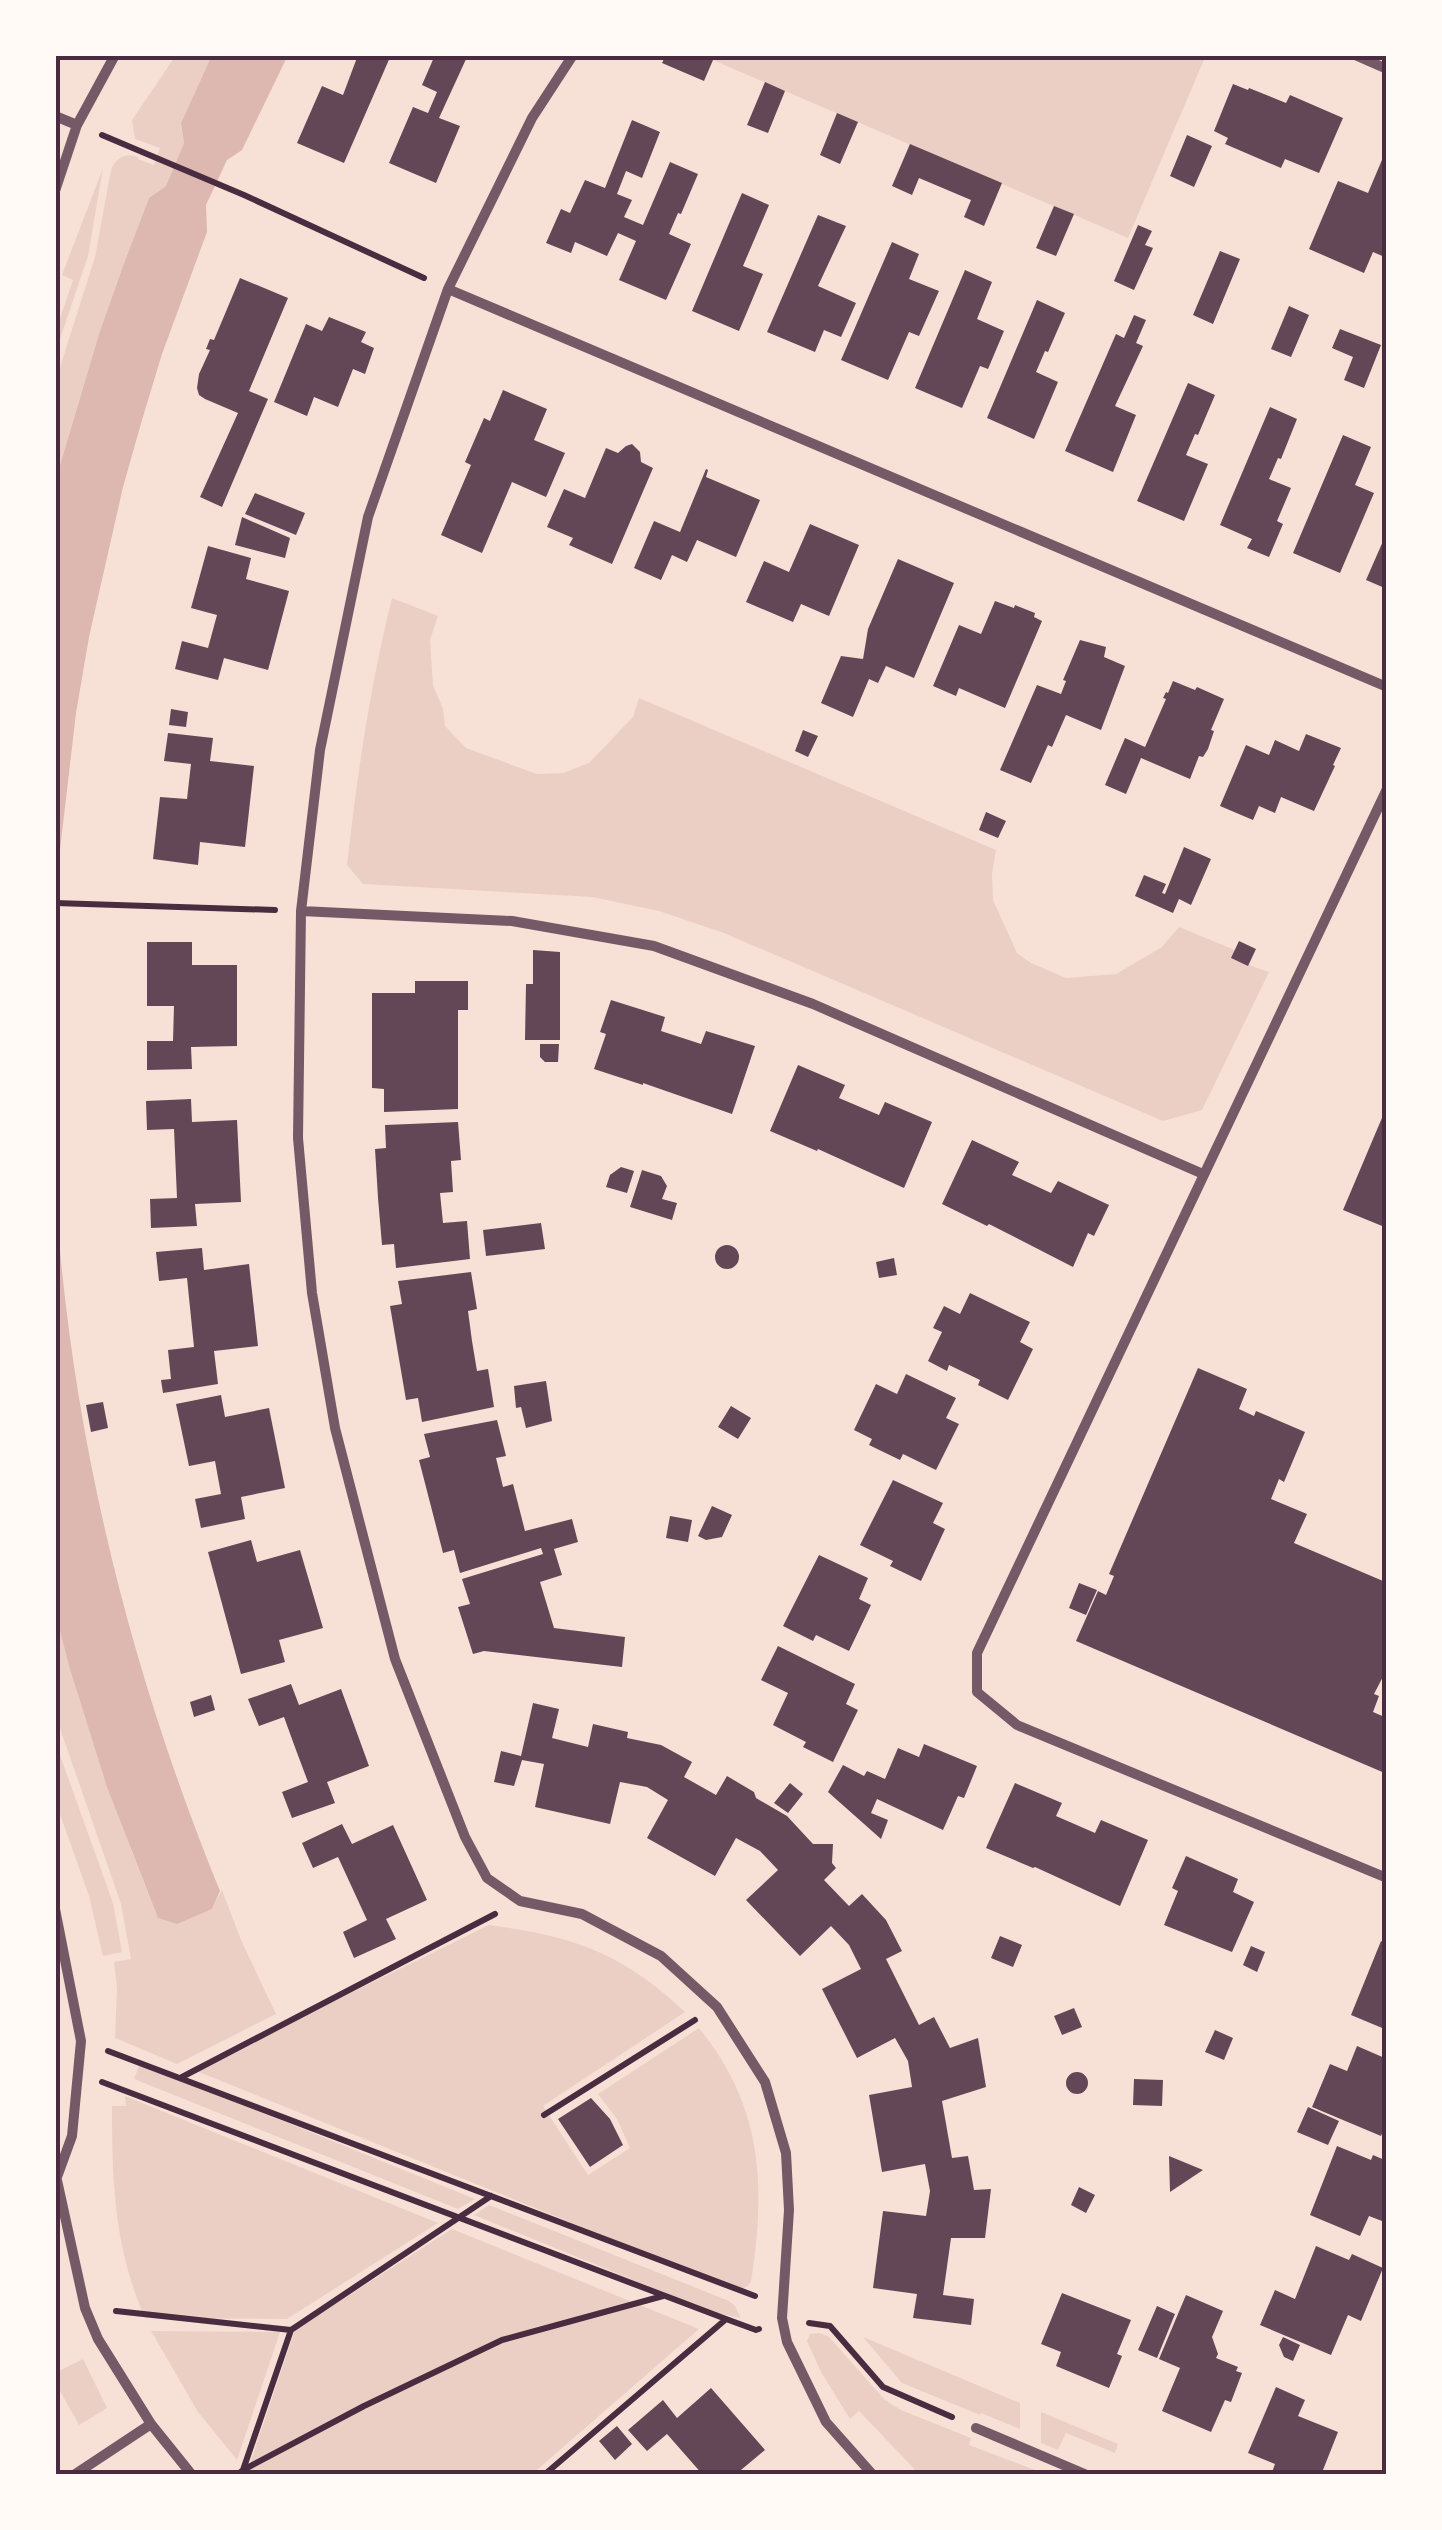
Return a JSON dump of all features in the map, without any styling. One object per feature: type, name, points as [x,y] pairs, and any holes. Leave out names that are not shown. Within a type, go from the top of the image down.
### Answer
[{"type":"street","points":[[55,191],[77,125],[115,55]]},
{"type":"street","points":[[573,55],[532,118],[448,289],[368,516],[320,750],[301,911],[298,1138],[312,1293],[335,1428],[395,1659],[465,1837],[487,1878],[520,1900],[582,1914],[661,1956],[717,2007],[765,2082],[786,2154],[789,2210],[782,2318],[788,2342],[826,2422],[873,2475]]},
{"type":"street","points":[[1355,55],[1373,58],[1387,69]]},
{"type":"street","points":[[55,116],[77,125]]},
{"type":"street","points":[[448,289],[1387,687]]},
{"type":"street","points":[[1387,789],[977,1653],[977,1692],[1016,1724],[1387,1878]]},
{"type":"street","points":[[301,911],[512,921],[654,946],[812,1004],[1204,1174]]},
{"type":"street","points":[[55,1909],[81,2041],[72,2136],[56,2174],[85,2308],[98,2339],[151,2424],[192,2475]]},
{"type":"street","points":[[55,1962],[60,1942]]},
{"type":"street","points":[[74,2475],[151,2424]]},
{"type":"street","points":[[976,2428],[1087,2475]]},
{"type":"path","points":[[77,125],[244,194],[448,289]]},
{"type":"path","points":[[58,903],[301,911]]},
{"type":"path","points":[[181,2078],[520,1900]]},
{"type":"path","points":[[544,2115],[717,2007]]},
{"type":"path","points":[[81,2041],[762,2299],[782,2318],[830,2326],[883,2387],[976,2428]]},
{"type":"path","points":[[78,2073],[756,2330],[782,2318]]},
{"type":"path","points":[[240,2472],[292,2330],[492,2196]]},
{"type":"path","points":[[240,2472],[364,2406],[502,2340],[664,2296]]},
{"type":"path","points":[[85,2308],[292,2330]]},
{"type":"path","points":[[544,2475],[726,2319]]},
{"type":"shaded area","points":[[176,55],[212,55],[181,123],[184,143],[166,186],[149,198],[123,266],[55,482],[55,383],[95,257],[111,170],[118,159],[129,155],[154,165],[160,148],[135,139],[132,120]]},
{"type":"shaded area","points":[[212,55],[288,55],[242,150],[227,160],[206,205],[207,232],[142,420],[89,637],[55,869],[55,482],[123,266],[149,198],[166,186],[184,143],[181,123]]},
{"type":"shaded area","points":[[701,55],[1206,55],[1128,238]]},
{"type":"shaded area","points":[[103,168],[88,256],[55,354],[55,326],[73,280],[62,275]]},
{"type":"shaded area","points":[[392,598],[438,616],[430,640],[433,685],[445,726],[466,748],[537,774],[563,773],[589,763],[633,717],[639,698],[996,850],[993,900],[1017,953],[1066,978],[1116,974],[1162,947],[1179,927],[1235,950],[1232,959],[1269,972],[1202,1110],[1163,1121],[724,933],[659,911],[592,897],[363,884],[347,865],[365,731]]},
{"type":"shaded area","points":[[55,1186],[74,1367],[109,1545],[158,1720],[220,1891],[212,1909],[177,1924],[158,1918],[107,1787],[55,1612]]},
{"type":"shaded area","points":[[55,1612],[101,1766],[158,1918],[180,1921],[212,1909],[222,1890],[276,2014],[177,2064],[115,2038],[114,1962],[131,1959],[121,1904],[55,1714]]},
{"type":"shaded area","points":[[55,1741],[113,1903],[122,1952],[103,1956],[89,1896],[55,1800]]},
{"type":"shaded area","points":[[489,1925],[546,1935],[595,1950],[640,1975],[685,2012],[543,2106],[588,2175],[630,2148],[617,2119],[598,2094],[699,2028],[736,2087],[755,2148],[758,2212],[751,2282],[747,2286],[733,2288],[194,2070]]},
{"type":"shaded area","points":[[140,2063],[475,2199],[458,2209],[134,2079]]},
{"type":"shaded area","points":[[125,2096],[438,2223],[287,2319],[145,2318],[127,2266],[114,2188],[112,2106],[126,2106]]},
{"type":"shaded area","points":[[489,2205],[729,2301],[741,2318],[712,2312],[474,2215]]},
{"type":"shaded area","points":[[452,2229],[699,2329],[531,2475],[247,2472],[295,2330]]},
{"type":"shaded area","points":[[151,2331],[280,2332],[237,2460],[198,2412]]},
{"type":"shaded area","points":[[810,2334],[829,2337],[885,2400],[901,2410],[971,2438],[969,2445],[1048,2475],[920,2475],[859,2411],[850,2419],[807,2341]]},
{"type":"shaded area","points":[[863,2337],[1020,2403],[1020,2429],[902,2383]]},
{"type":"shaded area","points":[[83,2359],[107,2408],[79,2425],[55,2382],[55,2373]]},
{"type":"shaded area","points":[[1041,2412],[1118,2444],[1115,2453],[1066,2433],[1058,2450],[1041,2443]]},
{"type":"building","points":[[358,55],[391,55],[344,163],[297,143],[322,86],[343,95]]},
{"type":"building","points":[[435,55],[467,57],[439,118],[460,126],[436,183],[389,163],[413,107],[428,113],[437,92],[422,85]]},
{"type":"building","points":[[666,55],[701,55],[713,60],[704,81],[662,63]]},
{"type":"building","points":[[765,82],[785,91],[768,133],[747,125]]},
{"type":"building","points":[[1233,84],[1286,103],[1290,95],[1343,118],[1319,173],[1285,159],[1281,168],[1225,144],[1228,138],[1214,131]]},
{"type":"building","points":[[837,113],[858,122],[840,164],[820,155]]},
{"type":"building","points":[[632,120],[660,132],[642,178],[626,171],[617,194],[632,200],[624,217],[643,225],[670,162],[698,174],[669,234],[691,244],[666,300],[619,280],[636,241],[618,233],[607,256],[575,242],[571,253],[546,243],[561,209],[570,213],[585,180],[605,188]]},
{"type":"building","points":[[1187,135],[1212,146],[1194,187],[1170,176]]},
{"type":"building","points":[[910,144],[1002,183],[984,226],[964,217],[971,200],[919,178],[912,195],[892,186]]},
{"type":"building","points":[[1387,148],[1387,258],[1373,252],[1364,273],[1309,249],[1338,181],[1368,193]]},
{"type":"building","points":[[742,193],[769,205],[743,266],[763,274],[739,331],[692,311]]},
{"type":"building","points":[[1054,206],[1074,214],[1056,256],[1036,248]]},
{"type":"building","points":[[818,215],[846,226],[818,286],[856,303],[841,337],[824,330],[815,352],[767,332]]},
{"type":"building","points":[[1138,225],[1152,231],[1145,245],[1153,248],[1134,290],[1114,281]]},
{"type":"building","points":[[892,242],[919,254],[909,279],[939,291],[919,336],[909,332],[888,380],[841,360]]},
{"type":"building","points":[[1220,251],[1240,259],[1213,324],[1193,315]]},
{"type":"building","points":[[965,270],[992,282],[977,319],[1004,331],[988,369],[980,366],[962,408],[915,388]]},
{"type":"building","points":[[240,278],[288,298],[249,391],[268,399],[222,507],[200,497],[238,413],[205,399],[197,388],[210,350],[206,349],[210,339],[214,340]]},
{"type":"building","points":[[1037,300],[1065,313],[1036,372],[1058,382],[1034,439],[987,418]]},
{"type":"building","points":[[1289,306],[1309,315],[1291,357],[1271,349]]},
{"type":"building","points":[[1134,315],[1146,320],[1136,343],[1143,346],[1115,406],[1136,415],[1113,472],[1065,451],[1116,334],[1124,338]]},
{"type":"building","points":[[329,317],[366,332],[361,342],[374,348],[365,374],[353,369],[338,407],[314,397],[307,416],[274,402],[306,324],[322,331]]},
{"type":"building","points":[[1340,329],[1381,345],[1364,388],[1344,380],[1353,357],[1332,348]]},
{"type":"building","points":[[1188,383],[1215,395],[1186,455],[1208,464],[1184,521],[1137,501]]},
{"type":"building","points":[[503,390],[547,409],[534,440],[565,453],[546,497],[512,482],[482,553],[441,535],[471,465],[465,462],[484,418],[490,421]]},
{"type":"building","points":[[1270,407],[1297,419],[1269,479],[1291,488],[1277,521],[1283,524],[1269,557],[1247,548],[1252,539],[1220,525]]},
{"type":"building","points":[[1343,435],[1371,447],[1355,485],[1374,493],[1340,573],[1293,553]]},
{"type":"building","points":[[632,444],[640,452],[641,462],[653,468],[612,564],[569,545],[573,538],[547,527],[564,489],[585,498],[606,448],[618,453]]},
{"type":"building","points":[[706,469],[706,477],[760,500],[736,557],[697,540],[687,562],[672,555],[661,580],[634,568],[654,521],[680,532]]},
{"type":"building","points":[[255,493],[305,513],[296,535],[245,514]]},
{"type":"building","points":[[242,517],[290,538],[285,558],[235,545]]},
{"type":"building","points":[[810,524],[859,545],[829,616],[801,604],[793,622],[746,602],[764,561],[789,572]]},
{"type":"building","points":[[1387,532],[1387,589],[1366,580]]},
{"type":"building","points":[[208,546],[251,558],[246,579],[289,591],[268,670],[224,658],[218,680],[175,669],[182,641],[208,648],[217,615],[191,608]]},
{"type":"building","points":[[898,559],[954,583],[914,678],[886,666],[878,683],[869,679],[853,717],[821,703],[841,656],[863,659],[868,629]]},
{"type":"building","points":[[995,601],[1035,613],[1034,617],[1042,621],[1005,708],[959,688],[956,696],[933,686],[959,625],[981,634]]},
{"type":"building","points":[[1080,640],[1106,647],[1104,657],[1125,666],[1101,730],[1066,715],[1031,783],[1000,770],[1037,685],[1061,694]]},
{"type":"building","points":[[1173,681],[1224,699],[1208,749],[1203,757],[1199,756],[1190,779],[1141,758],[1126,794],[1105,785],[1125,738],[1145,747]]},
{"type":"building","points":[[171,709],[188,712],[186,727],[169,725]]},
{"type":"building","points":[[803,730],[818,736],[808,757],[795,751]]},
{"type":"building","points":[[168,733],[213,738],[210,761],[254,766],[245,847],[200,842],[198,865],[153,859],[160,797],[187,799],[191,764],[164,761]]},
{"type":"building","points":[[1306,734],[1341,748],[1314,811],[1281,797],[1275,813],[1259,806],[1253,820],[1220,806],[1246,745],[1269,755],[1275,740],[1299,751]]},
{"type":"building","points":[[986,812],[1006,821],[998,838],[979,830]]},
{"type":"building","points":[[1184,847],[1211,859],[1191,905],[1179,899],[1173,913],[1135,896],[1144,875],[1166,884],[1162,893],[1165,894]]},
{"type":"building","points":[[1239,941],[1256,949],[1248,966],[1231,958]]},
{"type":"building","points":[[147,942],[192,942],[192,965],[237,965],[237,1046],[191,1047],[192,1069],[147,1070],[147,1041],[173,1041],[174,1006],[147,1006]]},
{"type":"building","points":[[533,950],[560,952],[560,1040],[525,1040],[526,984],[533,984]]},
{"type":"building","points":[[415,981],[468,981],[468,1010],[458,1010],[458,1109],[384,1112],[384,1089],[372,1088],[372,993],[415,993]]},
{"type":"building","points":[[611,1000],[665,1017],[661,1031],[701,1044],[706,1031],[755,1046],[732,1114],[594,1069],[606,1034],[600,1032]]},
{"type":"building","points":[[540,1044],[559,1044],[558,1062],[545,1062],[540,1057]]},
{"type":"building","points":[[798,1065],[845,1085],[839,1098],[879,1115],[885,1102],[932,1122],[904,1188],[770,1131]]},
{"type":"building","points":[[191,1099],[192,1122],[237,1120],[241,1202],[195,1204],[197,1226],[151,1228],[150,1199],[177,1198],[174,1129],[147,1130],[146,1101]]},
{"type":"building","points":[[1387,1106],[1387,1228],[1343,1210]]},
{"type":"building","points":[[458,1122],[461,1160],[451,1161],[453,1192],[440,1193],[443,1223],[467,1221],[470,1259],[396,1268],[394,1244],[382,1245],[378,1198],[375,1149],[386,1148],[385,1125]]},
{"type":"building","points":[[972,1140],[1019,1162],[1012,1175],[1051,1193],[1058,1181],[1109,1205],[1094,1236],[1088,1233],[1073,1267],[942,1204]]},
{"type":"building","points":[[621,1167],[634,1171],[627,1193],[606,1187],[610,1175]]},
{"type":"building","points":[[642,1170],[661,1176],[667,1186],[662,1199],[677,1203],[672,1220],[630,1207]]},
{"type":"building","points":[[541,1223],[545,1249],[486,1256],[483,1230]]},
{"type":"building","points":[[727,1245],[739,1257],[727,1269],[715,1257]]},
{"type":"building","points":[[202,1248],[204,1270],[249,1264],[258,1346],[214,1351],[218,1384],[163,1393],[161,1380],[171,1379],[168,1350],[194,1347],[187,1278],[159,1281],[156,1252]]},
{"type":"building","points":[[894,1258],[897,1275],[879,1278],[876,1262]]},
{"type":"building","points":[[471,1272],[477,1309],[468,1311],[477,1371],[488,1369],[494,1407],[422,1422],[418,1398],[406,1400],[390,1306],[402,1304],[398,1281]]},
{"type":"building","points":[[970,1293],[1030,1322],[1020,1342],[1033,1349],[1008,1400],[978,1385],[980,1380],[949,1365],[947,1371],[928,1361],[942,1332],[933,1328],[944,1306],[960,1314]]},
{"type":"building","points":[[1198,1368],[1247,1389],[1239,1409],[1254,1416],[1256,1411],[1305,1432],[1284,1482],[1279,1479],[1271,1499],[1307,1514],[1294,1543],[1383,1581],[1387,1573],[1387,1669],[1374,1694],[1379,1696],[1373,1712],[1387,1718],[1387,1774],[1076,1641],[1098,1591],[1106,1595],[1114,1576],[1109,1574]]},
{"type":"building","points":[[906,1374],[956,1398],[946,1418],[959,1424],[936,1470],[903,1454],[900,1460],[869,1445],[872,1439],[854,1430],[876,1384],[897,1394]]},
{"type":"building","points":[[546,1381],[552,1421],[526,1428],[521,1407],[516,1408],[514,1386]]},
{"type":"building","points":[[221,1395],[225,1417],[269,1408],[285,1488],[241,1497],[245,1519],[201,1528],[195,1499],[221,1494],[215,1461],[189,1466],[176,1404]]},
{"type":"building","points":[[103,1402],[108,1428],[91,1432],[86,1405]]},
{"type":"building","points":[[731,1406],[751,1418],[738,1439],[718,1427]]},
{"type":"building","points":[[497,1420],[506,1456],[496,1458],[503,1487],[513,1484],[525,1531],[572,1519],[578,1542],[554,1549],[562,1575],[540,1582],[554,1628],[625,1637],[622,1667],[484,1651],[473,1654],[458,1607],[470,1604],[462,1579],[543,1554],[541,1548],[460,1573],[454,1550],[443,1553],[419,1460],[430,1457],[424,1434]]},
{"type":"building","points":[[893,1480],[943,1503],[933,1523],[945,1529],[921,1581],[860,1545]]},
{"type":"building","points":[[712,1506],[732,1515],[722,1537],[706,1540],[698,1536]]},
{"type":"building","points":[[670,1516],[692,1520],[688,1542],[666,1538]]},
{"type":"building","points":[[251,1540],[257,1562],[300,1550],[323,1628],[279,1640],[285,1662],[241,1674],[208,1552]]},
{"type":"building","points":[[819,1555],[868,1578],[859,1599],[871,1605],[849,1651],[816,1635],[813,1641],[783,1626]]},
{"type":"building","points":[[1079,1583],[1097,1590],[1086,1615],[1069,1608]]},
{"type":"building","points":[[778,1646],[855,1684],[846,1704],[858,1710],[833,1762],[773,1725],[788,1693],[761,1680]]},
{"type":"building","points":[[291,1684],[299,1705],[341,1689],[369,1766],[327,1782],[335,1803],[292,1818],[282,1792],[308,1782],[284,1717],[259,1726],[248,1699]]},
{"type":"building","points":[[211,1695],[215,1710],[194,1717],[190,1702]]},
{"type":"building","points":[[533,1703],[559,1709],[552,1738],[588,1747],[593,1724],[628,1732],[627,1738],[661,1745],[692,1762],[684,1777],[716,1795],[727,1776],[787,1816],[813,1844],[833,1844],[832,1863],[836,1868],[824,1880],[849,1906],[862,1894],[886,1920],[902,1951],[886,1959],[919,2025],[934,2017],[950,2048],[978,2038],[986,2087],[942,2101],[952,2158],[968,2156],[974,2190],[991,2189],[985,2238],[951,2238],[943,2295],[974,2299],[971,2325],[913,2318],[917,2294],[873,2288],[883,2211],[926,2216],[930,2191],[925,2164],[882,2172],[869,2095],[912,2087],[908,2061],[895,2038],[857,2058],[822,1989],[861,1969],[849,1945],[831,1926],[800,1956],[746,1900],[778,1870],[760,1851],[736,1838],[715,1876],[647,1838],[668,1800],[647,1787],[620,1782],[610,1824],[535,1807],[544,1764],[522,1760],[514,1786],[494,1782],[501,1751],[521,1756]]},
{"type":"building","points":[[924,1744],[977,1766],[964,1798],[958,1796],[943,1830],[877,1799],[871,1813],[888,1820],[881,1839],[828,1792],[843,1765],[864,1776],[867,1771],[885,1779],[898,1748],[919,1757]]},
{"type":"building","points":[[790,1783],[803,1794],[788,1813],[774,1803]]},
{"type":"building","points":[[1015,1783],[1062,1803],[1056,1816],[1095,1833],[1101,1820],[1148,1840],[1120,1906],[986,1848]]},
{"type":"building","points":[[342,1824],[352,1844],[393,1825],[427,1900],[386,1919],[396,1939],[354,1958],[343,1932],[367,1920],[338,1857],[313,1868],[302,1843]]},
{"type":"building","points":[[1186,1856],[1238,1879],[1233,1892],[1254,1902],[1232,1952],[1164,1925],[1178,1891],[1172,1888]]},
{"type":"building","points":[[1000,1936],[1022,1945],[1013,1967],[991,1958]]},
{"type":"building","points":[[1381,1941],[1387,1944],[1387,2030],[1351,2015]]},
{"type":"building","points":[[1251,1946],[1265,1952],[1257,1972],[1243,1965]]},
{"type":"building","points":[[1074,2008],[1082,2027],[1062,2035],[1054,2016]]},
{"type":"building","points":[[1215,2030],[1233,2038],[1224,2060],[1205,2052]]},
{"type":"building","points":[[1357,2046],[1387,2059],[1387,2121],[1381,2136],[1312,2107],[1330,2064],[1347,2071]]},
{"type":"building","points":[[1073,2072],[1081,2072],[1088,2083],[1081,2094],[1073,2094],[1066,2087],[1066,2079]]},
{"type":"building","points":[[1134,2079],[1163,2080],[1162,2106],[1133,2105]]},
{"type":"building","points":[[591,2098],[610,2119],[623,2145],[590,2167],[558,2119]]},
{"type":"building","points":[[1308,2107],[1339,2121],[1328,2145],[1297,2132]]},
{"type":"building","points":[[1337,2146],[1371,2160],[1373,2155],[1387,2161],[1387,2209],[1382,2221],[1369,2216],[1360,2236],[1310,2215]]},
{"type":"building","points":[[1169,2156],[1203,2170],[1170,2192]]},
{"type":"building","points":[[1079,2187],[1095,2195],[1086,2213],[1071,2205]]},
{"type":"building","points":[[1316,2246],[1349,2260],[1352,2254],[1383,2268],[1361,2321],[1348,2315],[1331,2355],[1260,2325],[1275,2290],[1295,2299]]},
{"type":"building","points":[[1062,2293],[1131,2320],[1109,2388],[1056,2366],[1061,2352],[1041,2344]]},
{"type":"building","points":[[1186,2295],[1223,2311],[1212,2337],[1216,2358],[1238,2367],[1236,2371],[1242,2373],[1231,2402],[1225,2400],[1211,2432],[1162,2411],[1180,2368],[1159,2359]]},
{"type":"building","points":[[1157,2306],[1175,2314],[1157,2358],[1138,2350]]},
{"type":"building","points":[[1283,2337],[1300,2345],[1293,2361],[1284,2357],[1279,2345]]},
{"type":"building","points":[[1276,2387],[1305,2400],[1298,2416],[1338,2432],[1321,2475],[1271,2475],[1275,2464],[1248,2453]]},
{"type":"building","points":[[711,2388],[765,2450],[735,2475],[703,2475],[667,2434],[647,2451],[628,2430],[663,2400],[677,2418]]},
{"type":"building","points":[[617,2426],[632,2444],[615,2460],[599,2441]]}]
